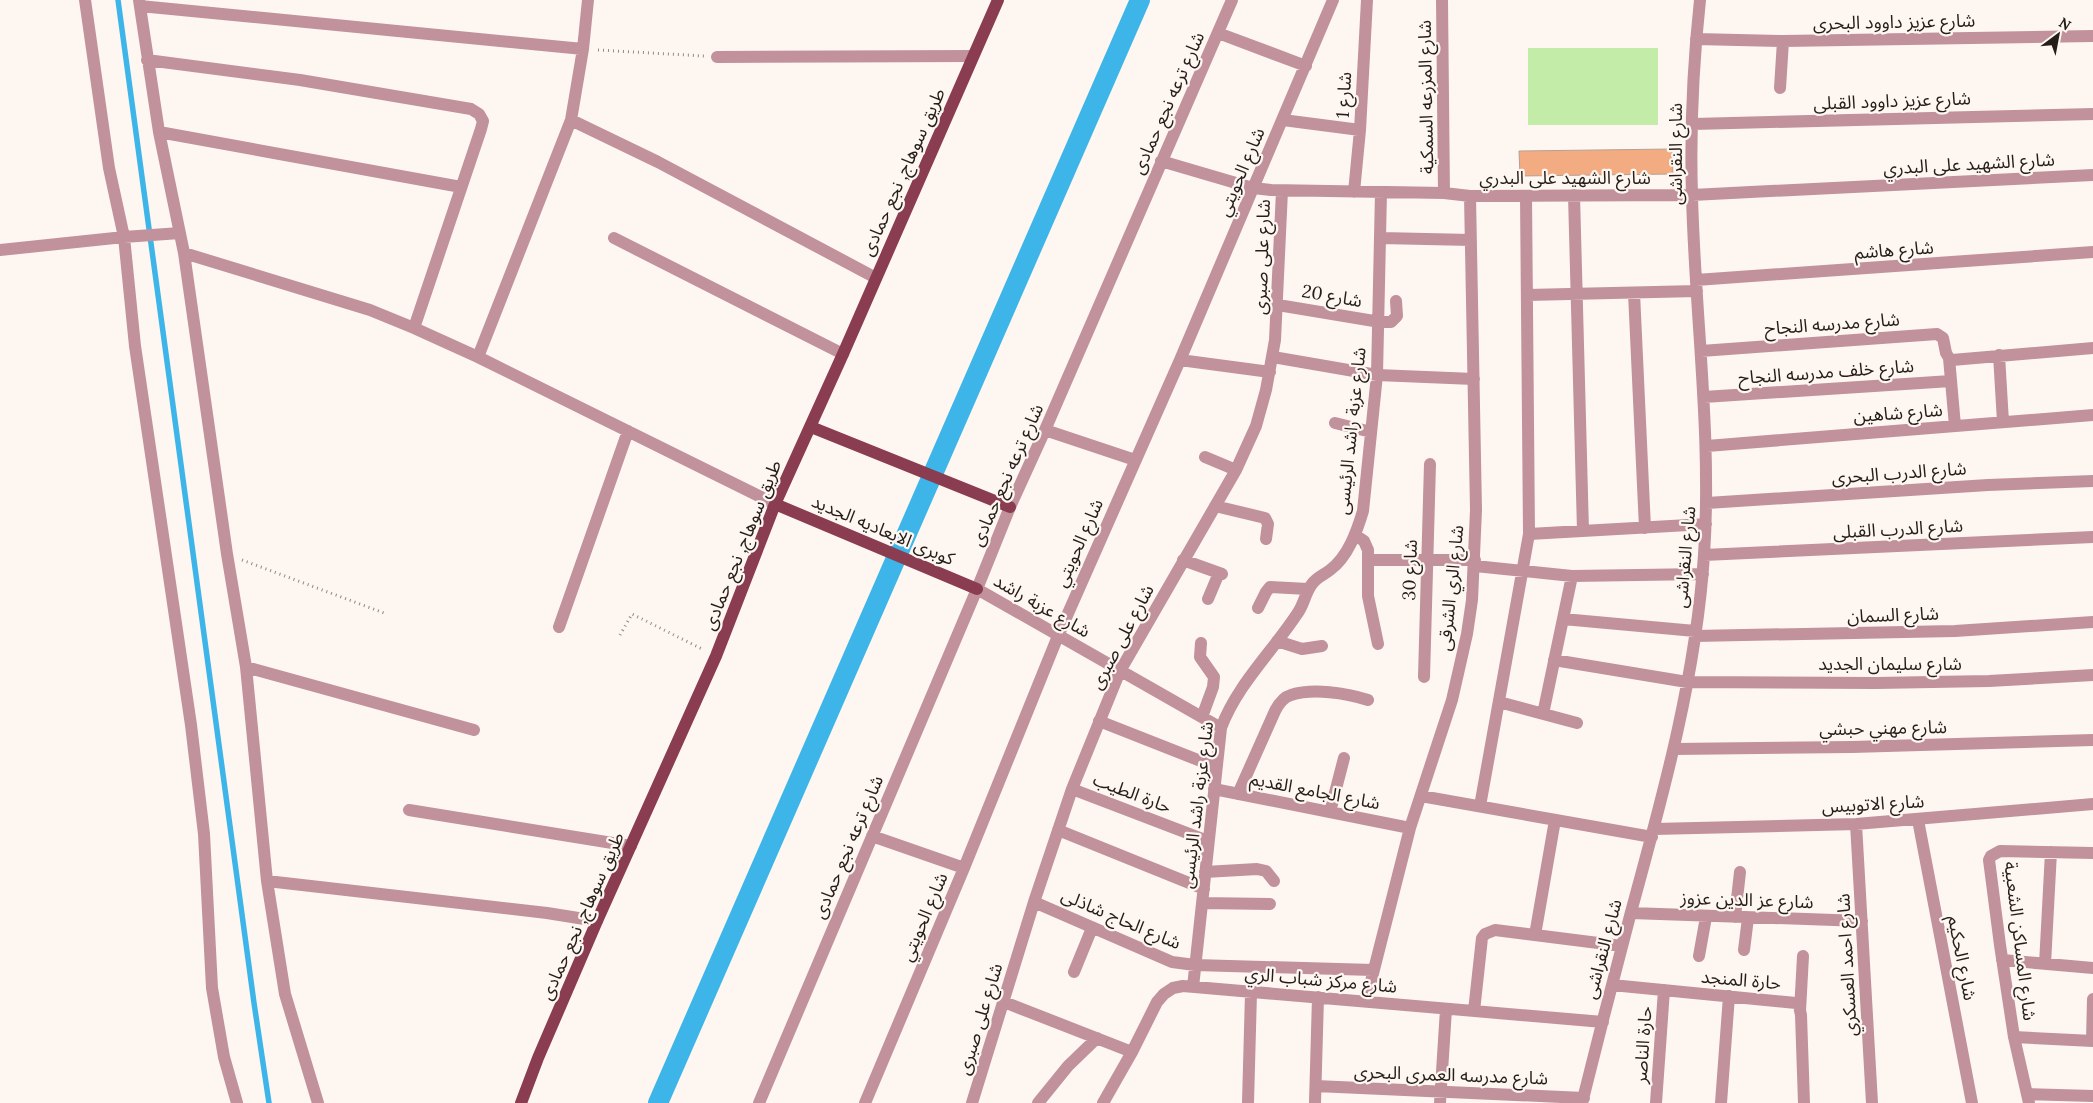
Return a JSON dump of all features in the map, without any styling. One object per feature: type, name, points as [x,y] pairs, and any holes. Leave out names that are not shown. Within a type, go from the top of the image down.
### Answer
[{"type":"main road","name":"طريق سوهاج, نجع حمادى","points":[[521,1103],[538,1058],[597,921],[716,656],[775,504],[998,0]]},
{"type":"main road","points":[[810,427],[1010,507]]},
{"type":"main road","name":"كوبرى الابعاديه الجديد","points":[[775,504],[977,589]]},
{"type":"street","points":[[85,0],[109,168],[124,237],[135,346],[189,716],[207,884],[212,988],[224,1057],[237,1103]]},
{"type":"street","points":[[478,357],[571,120],[583,49],[588,0]]},
{"type":"street","name":"شارع ترعه نجع حمادى","points":[[759,1103],[1010,507],[1232,0]]},
{"type":"street","name":"شارع الحويتي","points":[[865,1103],[964,868],[1058,636],[1180,360],[1333,0]]},
{"type":"street","name":"شارع 1","points":[[1354,192],[1360,130],[1366,0]]},
{"type":"street","name":"شارع المزرعه السمكية","points":[[1442,0],[1444,193]]},
{"type":"street","name":"شارع النقراشى","points":[[1583,1100],[1674,749],[1695,634],[1703,574],[1707,503],[1707,446],[1692,195],[1696,39],[1700,0]]},
{"type":"street","points":[[318,1103],[285,994],[266,881],[246,667],[227,554],[184,253],[173,233],[140,3],[583,49]]},
{"type":"street","points":[[1218,33],[1306,66]]},
{"type":"street","name":"شارع عزيز داوود البحرى","points":[[1696,39],[1783,41],[2093,36]]},
{"type":"street","points":[[1780,88],[1783,41]]},
{"type":"street","points":[[717,57],[974,56]]},
{"type":"street","points":[[147,60],[300,80],[471,109],[479,114],[483,121],[414,328]]},
{"type":"street","name":"شارع عزيز داوود القبلى","points":[[1693,124],[2093,114]]},
{"type":"street","points":[[571,120],[658,162],[876,278]]},
{"type":"street","points":[[1283,120],[1360,130]]},
{"type":"street","points":[[159,132],[461,187]]},
{"type":"street","name":"شارع الشهيد على البدري","points":[[1161,161],[1254,188],[1282,191],[1444,193],[1470,196],[1692,195],[2093,175]]},
{"type":"street","name":"شارع على صبرى","points":[[972,1103],[1034,902],[1072,789],[1099,721],[1120,671],[1236,470],[1256,426],[1273,357],[1278,305],[1282,191]]},
{"type":"street","name":"شارع عزبة راشد الرئيسى","points":[[1193,987],[1221,728],[1233,702],[1298,613],[1308,589],[1315,580],[1331,570],[1343,556],[1355,535],[1363,511],[1377,375],[1380,322],[1381,192]]},
{"type":"street","points":[[1574,195],[1583,531]]},
{"type":"street","name":"شارع الري الشرقى","points":[[1366,1001],[1410,828],[1442,733],[1467,634],[1475,563],[1476,510],[1470,196]]},
{"type":"street","points":[[1480,806],[1530,534],[1526,196]]},
{"type":"street","points":[[0,250],[173,233]]},
{"type":"street","points":[[614,238],[843,354]]},
{"type":"street","points":[[1381,238],[1471,240]]},
{"type":"street","name":"شارع هاشم","points":[[1527,295],[1634,293],[1697,285],[2093,252]]},
{"type":"street","points":[[184,253],[370,310],[414,328],[478,357],[775,504]]},
{"type":"street","points":[[1634,293],[1645,528]]},
{"type":"street","points":[[1380,322],[1391,322],[1397,316],[1396,300]]},
{"type":"street","name":"شارع 20","points":[[1278,305],[1380,322]]},
{"type":"street","name":"شارع مدرسه النجاح","points":[[1701,351],[1933,333],[1943,338],[1949,358],[1955,426]]},
{"type":"street","points":[[1949,358],[1952,360],[2093,348]]},
{"type":"street","points":[[1998,356],[2003,422]]},
{"type":"street","points":[[1273,357],[1377,375],[1474,379]]},
{"type":"street","points":[[1180,360],[1270,372]]},
{"type":"street","name":"شارع خلف مدرسه النجاح","points":[[1704,397],[1951,381]]},
{"type":"street","name":"شارع شاهين","points":[[1707,446],[2093,415]]},
{"type":"street","points":[[1335,423],[1371,432]]},
{"type":"street","points":[[1045,430],[1135,460]]},
{"type":"street","points":[[559,627],[628,431]]},
{"type":"street","points":[[1205,457],[1236,470]]},
{"type":"street","name":"شارع 30","points":[[1424,677],[1430,464]]},
{"type":"street","name":"شارع الدرب البحرى","points":[[1707,503],[1988,485],[2093,481]]},
{"type":"street","points":[[1215,506],[1265,518],[1268,524],[1266,539]]},
{"type":"street","points":[[1530,534],[1706,524]]},
{"type":"street","points":[[1355,535],[1367,546],[1368,596],[1378,644]]},
{"type":"street","name":"شارع الدرب القبلى","points":[[1704,555],[2093,537]]},
{"type":"street","points":[[1183,560],[1220,574],[1208,599]]},
{"type":"street","points":[[1368,560],[1428,560],[1475,563],[1523,572],[1572,576],[1703,574]]},
{"type":"street","points":[[1543,714],[1572,576]]},
{"type":"street","points":[[1258,608],[1270,587],[1308,589]]},
{"type":"street","name":"شارع عزبة راشد","points":[[977,589],[1221,728]]},
{"type":"street","name":"شارع السمان","points":[[1563,619],[1695,634],[1946,631],[2093,622]]},
{"type":"street","points":[[1278,641],[1302,649],[1322,646]]},
{"type":"street","points":[[1201,643],[1200,657],[1214,677],[1213,687],[1202,717]]},
{"type":"street","name":"شارع سليمان الجديد","points":[[1554,660],[1687,682],[1876,683],[1989,681],[2093,675]]},
{"type":"street","points":[[246,667],[474,730]]},
{"type":"street","points":[[1238,794],[1275,711],[1283,700],[1290,695],[1327,692],[1346,694],[1368,700]]},
{"type":"street","points":[[1499,702],[1577,723]]},
{"type":"street","points":[[1099,721],[1216,768]]},
{"type":"street","name":"شارع مهني حبشي","points":[[1674,749],[1852,747],[2093,740]]},
{"type":"street","points":[[1330,812],[1344,758]]},
{"type":"street","name":"حارة الطيب","points":[[1072,789],[1208,841]]},
{"type":"street","name":"شارع الجامع القديم","points":[[1214,789],[1410,828]]},
{"type":"street","name":"شارع الاتوبيس","points":[[1421,796],[1555,820],[1653,833],[1918,820],[2093,804]]},
{"type":"street","points":[[409,810],[631,846]]},
{"type":"street","points":[[1535,935],[1555,820]]},
{"type":"street","name":"شارع الحكيم","points":[[1918,820],[1972,1103]]},
{"type":"street","name":"شارع احمد العسكري","points":[[1856,824],[1872,1103]]},
{"type":"street","points":[[1058,830],[1204,889]]},
{"type":"street","points":[[872,836],[964,868]]},
{"type":"street","name":"شارع المساكن الشعبية","points":[[2028,1099],[2014,1036],[2002,960],[1989,865],[1991,856],[2000,851],[2093,853]]},
{"type":"street","points":[[2045,964],[2051,852]]},
{"type":"street","points":[[1205,872],[1257,869],[1266,871],[1274,880]]},
{"type":"street","points":[[1735,917],[1740,872]]},
{"type":"street","points":[[266,881],[547,913],[597,921]]},
{"type":"street","name":"شارع الحاج شاذلى","points":[[1034,902],[1172,962],[1195,965],[1373,970]]},
{"type":"street","points":[[1202,903],[1270,904]]},
{"type":"street","name":"شارع عز الدين عزوز","points":[[1631,913],[1862,921]]},
{"type":"street","points":[[1699,956],[1706,917]]},
{"type":"street","points":[[1744,950],[1748,918]]},
{"type":"street","points":[[1074,972],[1092,928]]},
{"type":"street","points":[[1474,1011],[1481,943],[1485,934],[1494,930],[1622,946]]},
{"type":"street","points":[[1800,1011],[1803,956]]},
{"type":"street","points":[[2002,960],[2093,968]]},
{"type":"street","name":"حارة المنجد","points":[[1612,985],[1792,1002],[1799,1006],[1804,1103]]},
{"type":"street","name":"شارع مركز شباب الري","points":[[1103,1103],[1132,1052],[1157,1002],[1172,988],[1183,986],[1603,1022]]},
{"type":"street","name":"حارة الناصر","points":[[1656,1103],[1664,990]]},
{"type":"street","points":[[1248,1103],[1251,993]]},
{"type":"street","points":[[1722,1103],[1729,996]]},
{"type":"street","points":[[1315,1103],[1318,997]]},
{"type":"street","points":[[2014,1036],[2093,1041],[2093,999]]},
{"type":"street","points":[[1004,1002],[1132,1052]]},
{"type":"street","points":[[1441,1097],[1446,1009]]},
{"type":"street","points":[[1038,1103],[1068,1066],[1097,1038]]},
{"type":"street","name":"شارع مدرسه العمرى البحرى","points":[[1316,1086],[1441,1097],[1583,1100]]},
{"type":"street","points":[[2028,1099],[2093,1096]]},
{"type":"path","points":[[583,49],[717,57]]},
{"type":"path","points":[[227,554],[384,613]]},
{"type":"path","points":[[620,636],[632,614],[716,656]]},
{"type":"green space","points":[[1528,48],[1658,48],[1658,125],[1528,125]]},
{"type":"building","points":[[1672,149],[1673,174],[1520,176],[1519,151]]},
{"type":"waterway","points":[[118,0],[269,1103]]},
{"type":"waterway","points":[[658,1103],[1140,0]]}]
